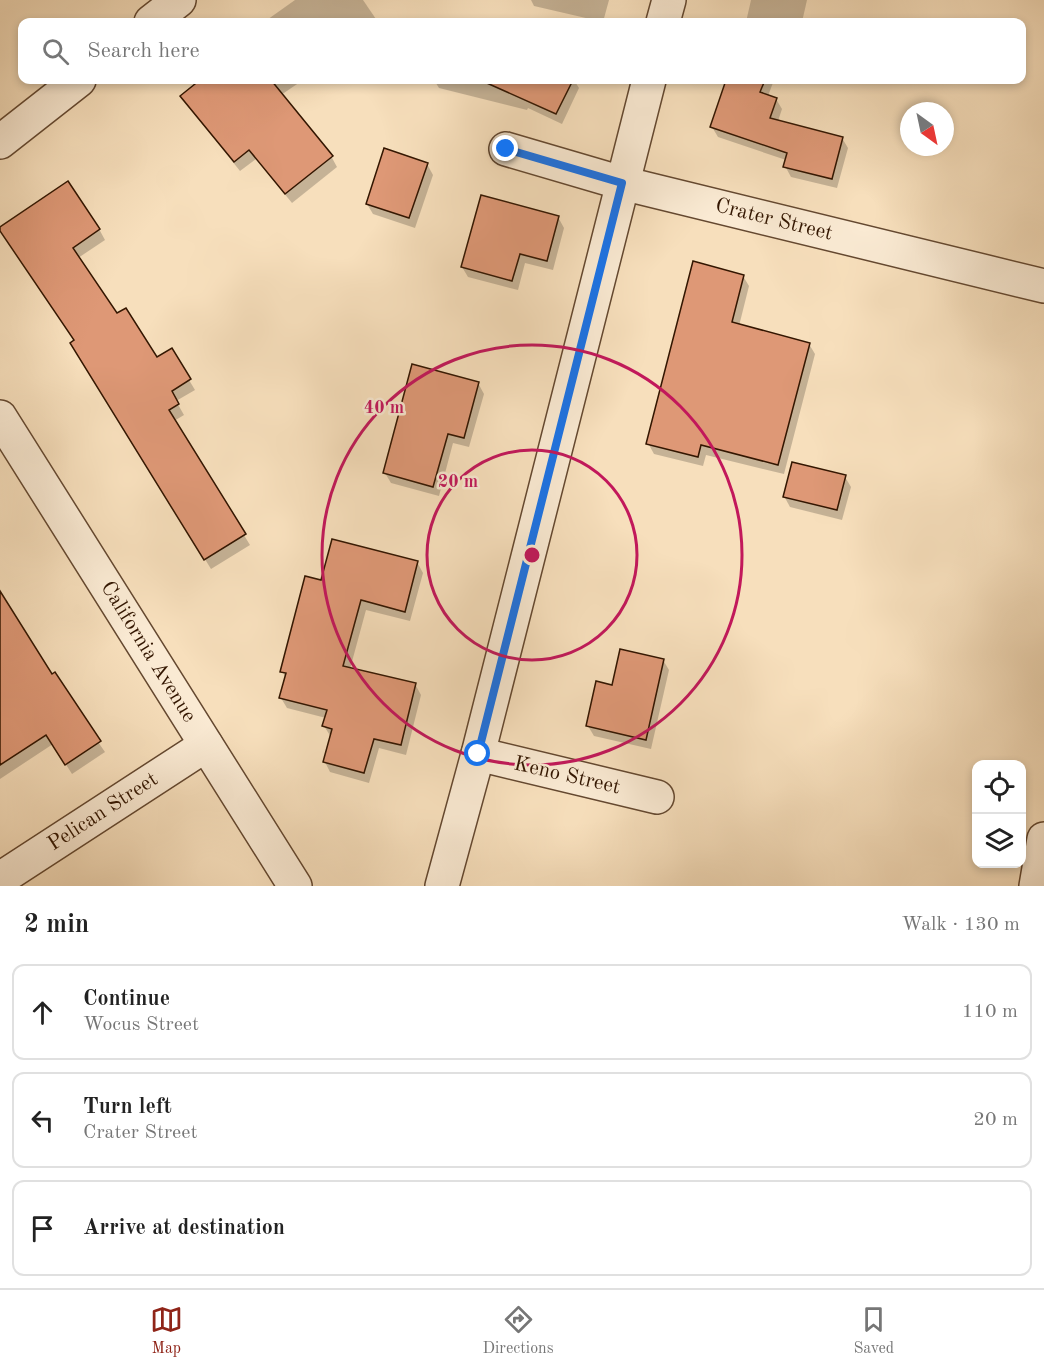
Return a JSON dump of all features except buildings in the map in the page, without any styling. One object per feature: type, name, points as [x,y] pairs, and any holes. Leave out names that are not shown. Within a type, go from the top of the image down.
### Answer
[{"type":"street","points":[[156,18],[179,0]]},
{"type":"street","points":[[664,18],[669,0]]},
{"type":"street","points":[[0,142],[74,84]]},
{"type":"street","points":[[442,886],[478,754],[648,84]]},
{"type":"street","name":"Crater Street","points":[[506,149],[622,183],[1044,286]]},
{"type":"street","name":"California Avenue","points":[[0,417],[295,886]]},
{"type":"street","name":"Pelican Street","points":[[0,879],[206,745]]},
{"type":"street","name":"Keno Street","points":[[478,754],[657,797]]},
{"type":"street","points":[[1036,886],[1044,839]]},
{"type":"route","points":[[478,754],[622,183],[506,149]]}]
